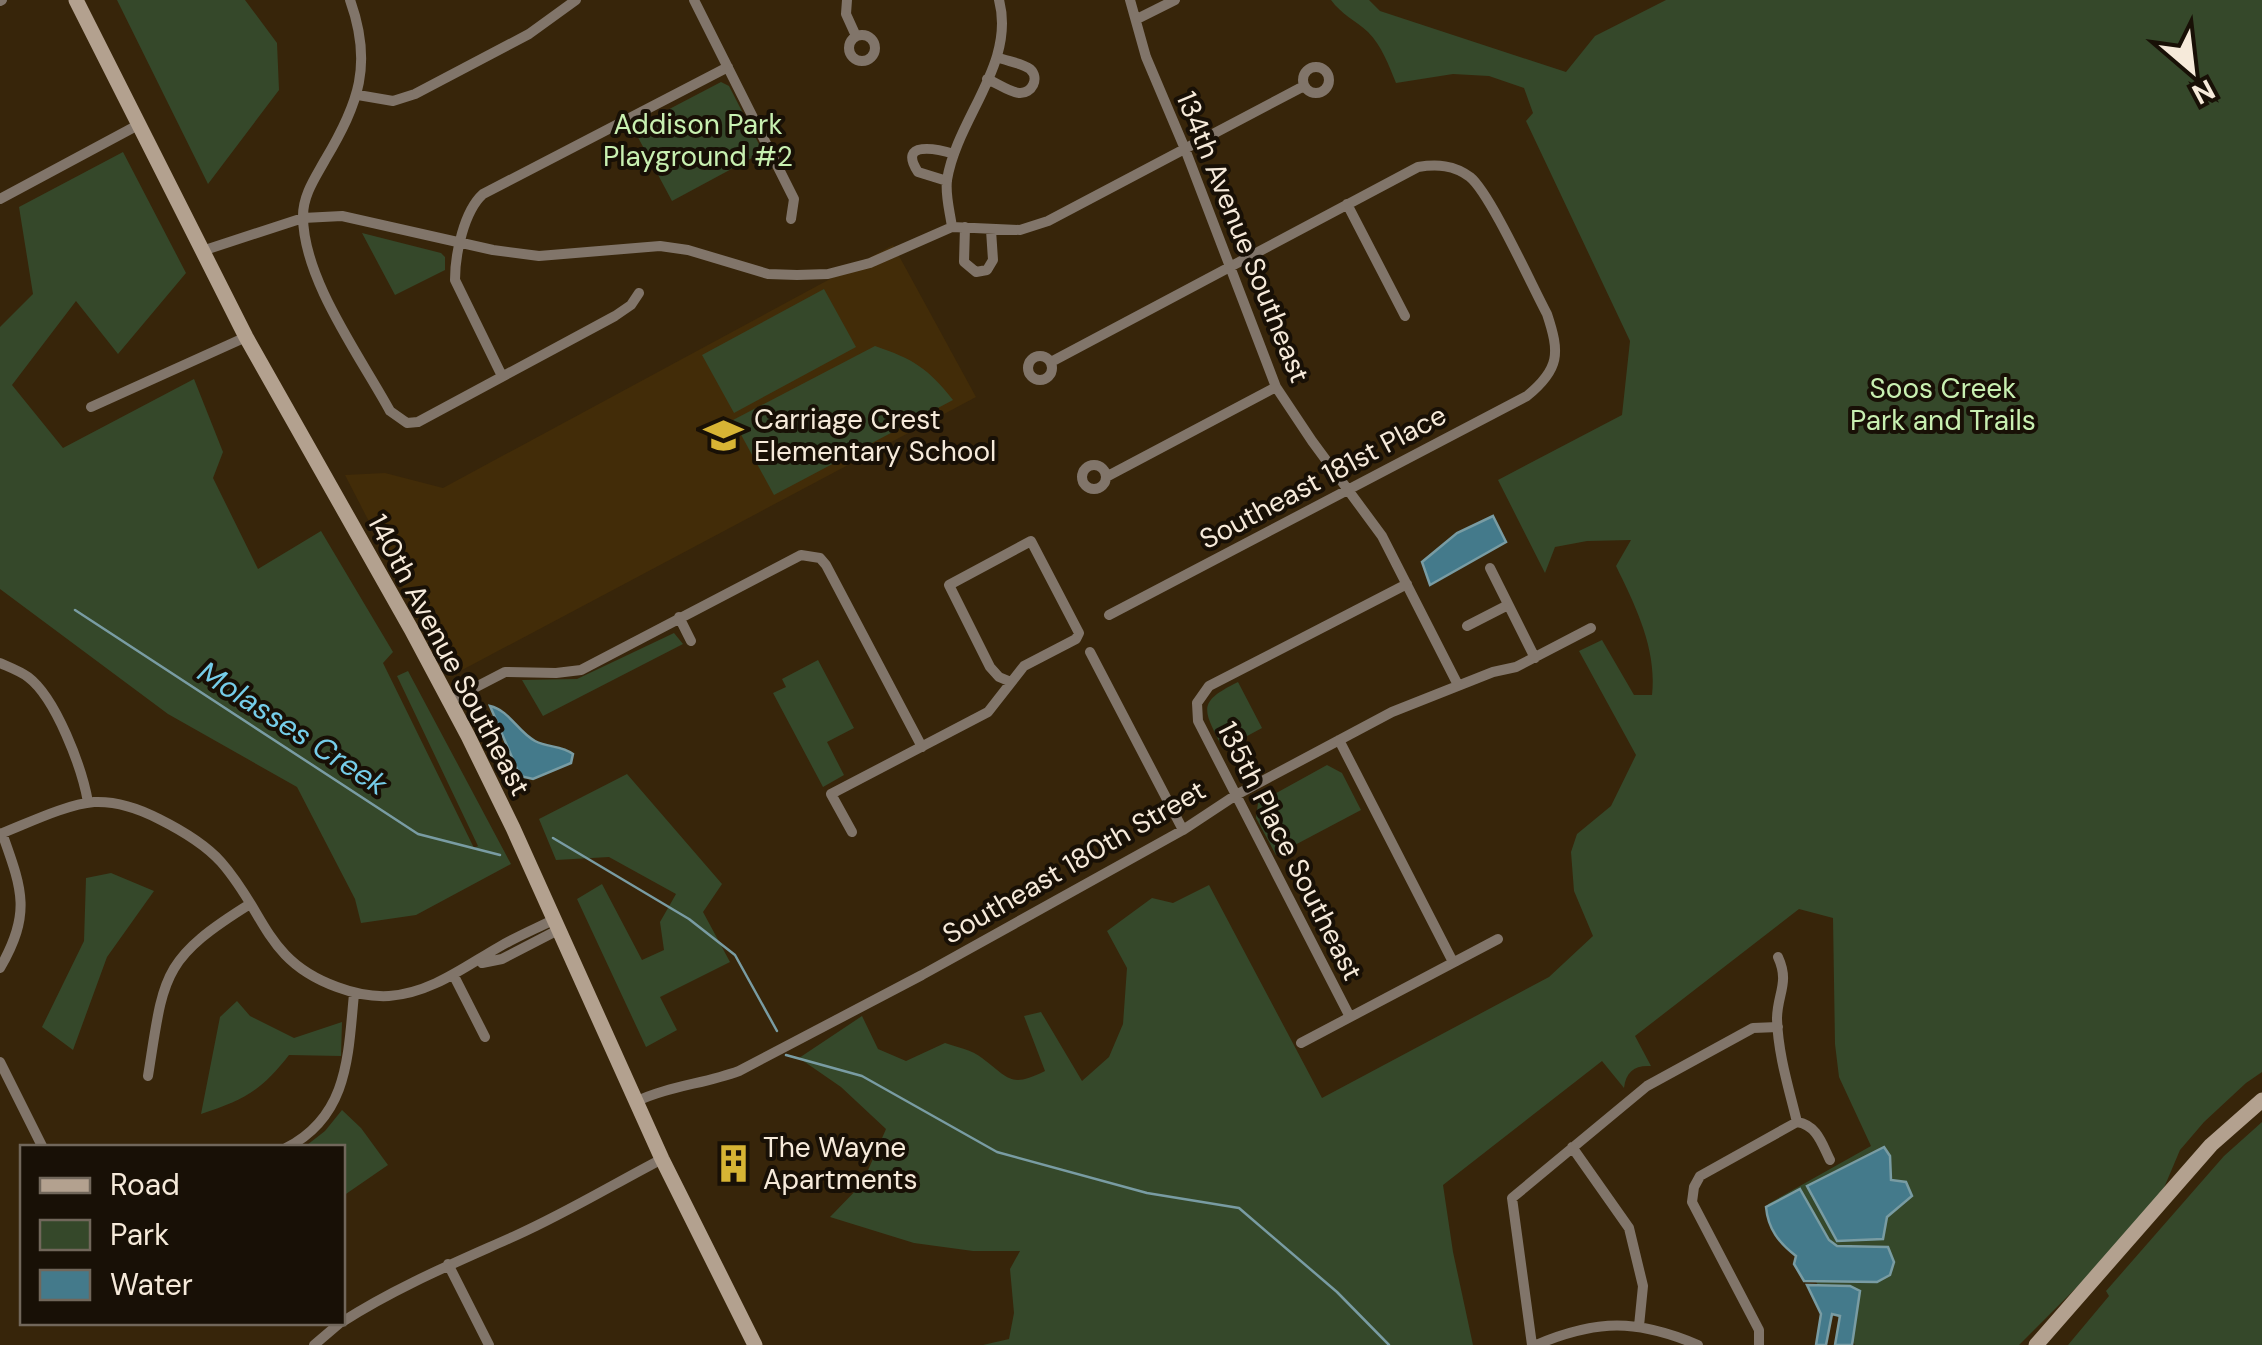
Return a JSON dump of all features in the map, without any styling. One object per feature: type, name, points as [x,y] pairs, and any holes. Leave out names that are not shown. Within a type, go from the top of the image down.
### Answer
[{"type":"main road","name":"140th Avenue Southeast","points":[[76,0],[246,337],[450,701],[513,828],[635,1102],[755,1345]]},
{"type":"main road","points":[[2036,1345],[2212,1145],[2262,1100]]},
{"type":"street","points":[[350,0],[363,52],[358,95],[310,187],[303,218],[306,249],[316,279],[390,411],[406,423],[418,422],[616,316],[639,293]]},
{"type":"street","points":[[358,95],[393,101],[415,94],[529,34],[576,0]]},
{"type":"street","points":[[694,0],[794,198],[791,220]]},
{"type":"street","points":[[847,0],[846,14],[856,36]]},
{"type":"street","points":[[952,227],[947,181],[954,154],[997,57],[1004,18],[999,0]]},
{"type":"street","name":"134th Avenue Southeast","points":[[1130,0],[1146,58],[1276,388],[1382,536],[1458,686]]},
{"type":"street","points":[[1137,19],[1175,0]]},
{"type":"street","points":[[988,79],[1019,93],[1034,84],[1028,68],[997,57]]},
{"type":"street","points":[[502,376],[458,292],[455,267],[474,202],[728,68]]},
{"type":"street","points":[[202,251],[303,218],[342,216],[540,256],[660,246],[688,250],[768,274],[828,274],[889,255],[952,227],[1020,230],[1048,221],[1304,86]]},
{"type":"street","points":[[0,199],[138,125]]},
{"type":"street","points":[[947,181],[918,172],[914,156],[929,146],[954,154]]},
{"type":"street","name":"Southeast 181st Place","points":[[1108,615],[1526,396],[1552,370],[1557,356],[1547,314],[1480,187],[1451,168],[1434,164],[1418,167],[1347,204]]},
{"type":"street","points":[[1051,362],[1347,204],[1405,316]]},
{"type":"street","points":[[965,227],[964,262],[976,272],[987,270],[993,260],[991,230]]},
{"type":"street","points":[[91,406],[246,337]]},
{"type":"street","points":[[1106,476],[1276,388]]},
{"type":"street","points":[[852,832],[831,794],[988,712],[1024,666],[1076,640],[1079,633],[1031,542],[948,585],[990,666],[1010,682]]},
{"type":"street","points":[[450,701],[505,672],[556,674],[581,670],[802,554],[826,564],[922,747]]},
{"type":"street","points":[[1490,568],[1535,658]]},
{"type":"street","name":"135th Place Southeast","points":[[1350,1017],[1198,722],[1197,703],[1209,686],[1407,584]]},
{"type":"street","points":[[1468,626],[1508,605]]},
{"type":"street","points":[[679,617],[691,640]]},
{"type":"street","name":"Southeast 180th Street","points":[[635,1102],[660,1090],[739,1071],[922,975],[1183,830],[1236,795],[1392,712],[1535,658],[1591,628]]},
{"type":"street","points":[[1090,652],[1183,830]]},
{"type":"street","points":[[0,663],[28,676],[43,692],[81,767],[88,802]]},
{"type":"street","points":[[1339,740],[1454,962]]},
{"type":"street","points":[[0,968],[18,932],[23,910],[22,890],[1,833],[88,802],[130,806],[184,832],[221,862],[294,966],[316,980],[354,994],[390,996],[418,990],[454,976],[496,949],[556,925]]},
{"type":"street","points":[[148,1076],[166,980],[180,956],[212,927],[250,904]]},
{"type":"street","points":[[1301,1044],[1498,939]]},
{"type":"street","points":[[1778,957],[1785,980],[1778,1026],[1797,1122]]},
{"type":"street","points":[[454,976],[485,1037]]},
{"type":"street","points":[[292,1145],[302,1140],[335,1100],[346,1075],[354,994]]},
{"type":"street","points":[[1698,1345],[1666,1331],[1638,1326],[1581,1328],[1534,1345],[1511,1212],[1512,1198],[1647,1086],[1753,1028],[1778,1026]]},
{"type":"street","points":[[0,1062],[42,1145]]},
{"type":"street","points":[[1759,1345],[1759,1330],[1692,1202],[1694,1187],[1700,1176],[1797,1122],[1809,1125],[1830,1160]]},
{"type":"street","points":[[1572,1147],[1628,1228],[1642,1286],[1638,1326]]},
{"type":"street","points":[[345,1320],[374,1301],[520,1234],[662,1159]]},
{"type":"street","points":[[448,1264],[488,1345]]},
{"type":"street","points":[[314,1345],[338,1325]]},
{"type":"shaded area","name":"Carriage Crest Elementary School","points":[[893,245],[976,397],[449,677],[345,475],[385,473],[443,488]]},
{"type":"green space","points":[[117,0],[245,0],[277,43],[279,90],[208,184]]},
{"type":"green space","name":"Soos Creek Park and Trails","points":[[1331,0],[1369,0],[1380,11],[1566,72],[1595,36],[1666,0],[2262,0],[2262,1072],[2204,1122],[2180,1150],[2155,1209],[2019,1345],[1855,1345],[1768,1204],[1871,1146],[1839,1077],[1833,918],[1799,909],[1635,1036],[1651,1066],[1632,1071],[1624,1088],[1602,1061],[1443,1185],[1473,1345],[983,1345],[1009,1339],[1014,1313],[1010,1269],[1020,1251],[973,1251],[914,1243],[830,1217],[862,1184],[886,1129],[841,1087],[799,1058],[862,1016],[878,1049],[906,1061],[945,1043],[974,1053],[1011,1079],[1024,1079],[1045,1071],[1024,1016],[1041,1012],[1082,1081],[1109,1057],[1123,1024],[1127,968],[1107,931],[1152,898],[1173,903],[1209,885],[1322,1098],[1549,977],[1593,936],[1574,891],[1571,852],[1577,834],[1611,806],[1636,755],[1579,651],[1602,640],[1634,695],[1652,695],[1648,645],[1616,566],[1631,540],[1587,541],[1555,547],[1545,573],[1498,480],[1622,415],[1630,341],[1526,121],[1533,113],[1524,88],[1489,76],[1453,74],[1396,83],[1373,38]]},
{"type":"green space","name":"Addison Park Playground #2","points":[[721,82],[729,86],[763,152],[672,201],[633,128]]},
{"type":"green space","points":[[123,152],[186,273],[118,354],[76,301],[12,385],[63,448],[194,379],[223,452],[213,478],[258,569],[321,531],[393,652],[383,663],[474,848],[478,846],[397,676],[408,671],[511,864],[416,915],[361,923],[355,899],[297,787],[168,714],[0,589],[0,327],[33,294],[19,207]]},
{"type":"green space","points":[[362,233],[441,253],[445,270],[395,295]]},
{"type":"green space","points":[[824,289],[856,347],[734,413],[702,355]]},
{"type":"green space","points":[[875,346],[919,366],[953,400],[774,495],[733,420]]},
{"type":"green space","points":[[674,633],[683,644],[543,716],[522,680],[577,679]]},
{"type":"green space","points":[[818,660],[854,728],[827,742],[844,775],[823,787],[773,693],[786,687],[782,679]]},
{"type":"green space","points":[[1238,682],[1262,728],[1223,749],[1207,709],[1215,696]]},
{"type":"green space","points":[[1327,765],[1342,773],[1361,810],[1276,855],[1256,818],[1258,803]]},
{"type":"green space","points":[[627,774],[722,884],[703,912],[730,962],[660,997],[677,1030],[646,1047],[577,899],[602,884],[642,960],[664,950],[660,922],[676,894],[609,857],[556,860],[539,819]]},
{"type":"green space","points":[[111,873],[154,891],[107,957],[73,1050],[42,1027],[84,941],[86,878]]},
{"type":"green space","points":[[237,1001],[250,1016],[294,1038],[342,1022],[341,1056],[289,1055],[251,1093],[201,1114],[220,1017]]},
{"type":"green space","points":[[342,1110],[361,1128],[388,1165],[345,1195],[345,1145],[307,1145]]},
{"type":"green space","points":[[2262,1122],[2262,1345],[2068,1345],[2109,1296],[2106,1291],[2224,1156]]},
{"type":"water","points":[[1493,516],[1506,542],[1430,585],[1422,562],[1457,533]]},
{"type":"water","points":[[490,706],[503,712],[535,741],[573,754],[571,763],[533,779],[520,776]]},
{"type":"water","points":[[1884,1147],[1890,1156],[1891,1180],[1906,1182],[1912,1196],[1887,1217],[1883,1239],[1837,1241],[1807,1186]]},
{"type":"water","points":[[1800,1189],[1829,1240],[1837,1246],[1888,1247],[1894,1262],[1890,1275],[1877,1282],[1804,1281],[1794,1264],[1796,1256],[1772,1229],[1766,1207]]},
{"type":"water","points":[[1807,1285],[1850,1286],[1860,1291],[1852,1345],[1835,1345],[1840,1316],[1832,1314],[1826,1345],[1816,1345],[1821,1314]]},
{"type":"waterway","name":"Molasses Creek","points":[[75,610],[418,834],[500,855]]},
{"type":"waterway","name":"Molasses Creek","points":[[553,838],[689,919],[735,955],[777,1031]]},
{"type":"waterway","name":"Molasses Creek","points":[[786,1055],[862,1076],[997,1152],[1147,1193],[1239,1208],[1337,1292],[1389,1345]]},
{"type":"place","name":"Carriage Crest Elementary School","points":[[724,435]]},
{"type":"place","name":"The Wayne Apartments","points":[[733,1163]]}]
